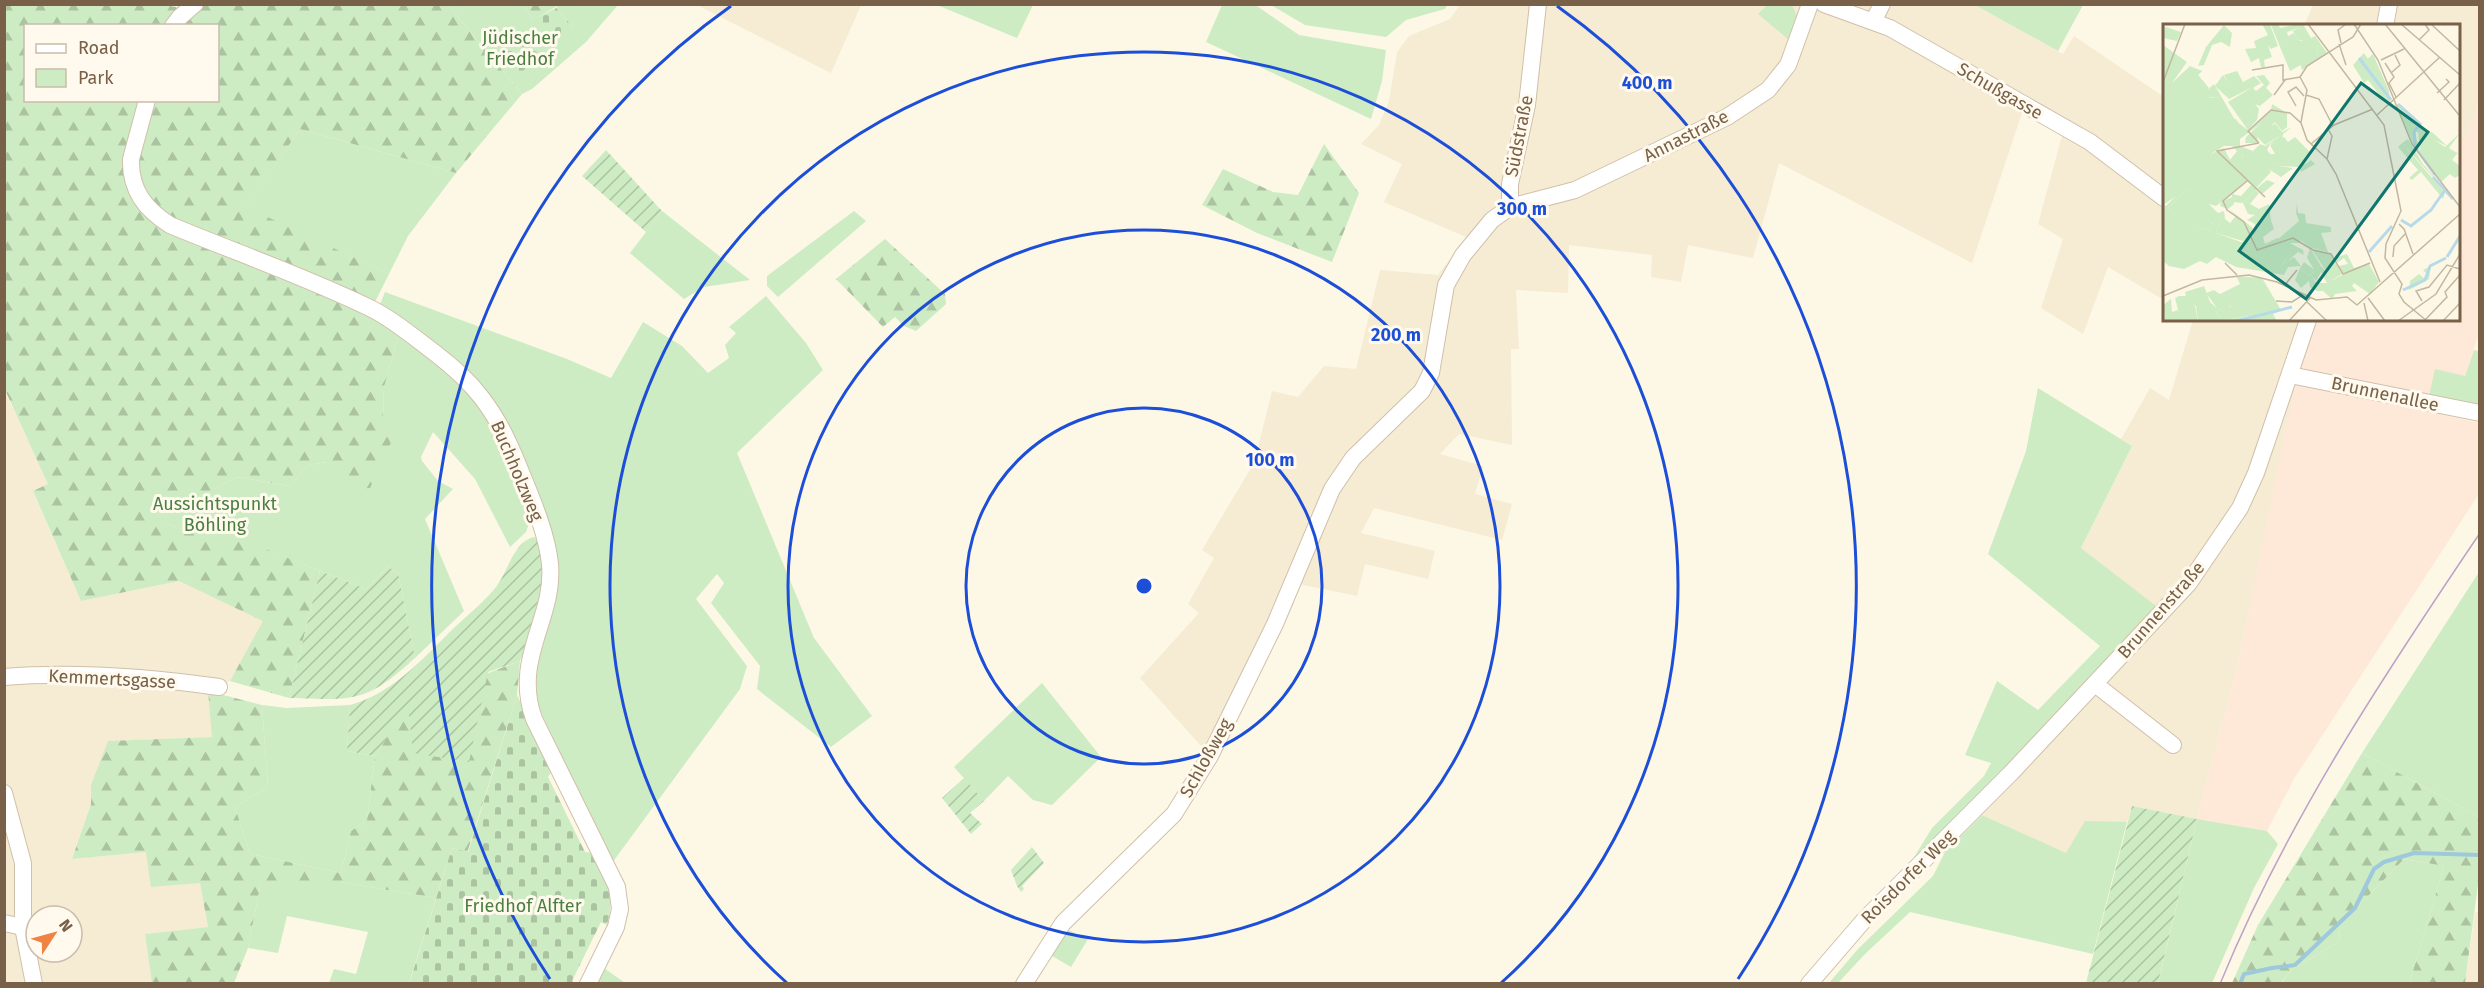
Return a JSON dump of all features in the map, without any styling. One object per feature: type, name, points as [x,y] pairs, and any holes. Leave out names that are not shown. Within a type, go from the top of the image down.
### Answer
[{"type":"street","points":[[174,24],[180,16],[195,4]]},
{"type":"street","name":"Südstraße","points":[[1510,207],[1510,184],[1527,105],[1538,4]]},
{"type":"street","name":"Annastraße","points":[[1510,207],[1575,190],[1727,117],[1768,90],[1788,65],[1810,4]]},
{"type":"street","name":"Schußgasse","points":[[1824,4],[1874,20],[1890,28],[2090,142],[2163,197]]},
{"type":"street","points":[[1874,20],[1882,4]]},
{"type":"street","points":[[2385,24],[2390,4]]},
{"type":"street","name":"Buchholzweg","points":[[146,102],[130,168],[137,194],[152,212],[171,225],[363,305],[390,320],[470,383],[493,414],[510,446],[540,526],[550,576],[528,666],[526,684],[528,703],[617,887],[620,909],[616,927],[588,984]]},
{"type":"street","name":"Schloßweg","points":[[1024,984],[1059,928],[1174,814],[1188,794],[1210,756],[1275,624],[1330,494],[1353,458],[1422,391],[1431,373],[1446,285],[1463,255],[1492,219],[1510,207]]},
{"type":"street","name":"Brunnenstraße","points":[[2011,773],[2189,583],[2240,508],[2256,473],[2308,321]]},
{"type":"street","name":"Brunnenallee","points":[[2290,375],[2480,413]]},
{"type":"street","name":"Kemmertsgasse","points":[[4,677],[54,674],[106,676],[219,687]]},
{"type":"street","points":[[2095,684],[2173,745]]},
{"type":"street","name":"Roisdorfer Weg","points":[[1809,984],[1865,919],[2011,773]]},
{"type":"street","points":[[4,794],[23,863],[23,927],[34,984]]},
{"type":"street","points":[[4,923],[23,927]]},
{"type":"shaded area","points":[[697,5],[861,5],[831,73]]},
{"type":"shaded area","points":[[1460,5],[1975,5],[2063,54],[2074,36],[2163,96],[2163,299],[2108,267],[2083,334],[2041,308],[2063,239],[2038,224],[2066,121],[2027,98],[1972,263],[1779,163],[1753,258],[1688,245],[1681,282],[1651,277],[1652,255],[1569,245],[1568,293],[1516,290],[1519,349],[1511,349],[1512,445],[1459,434],[1440,454],[1483,466],[1475,494],[1512,504],[1502,540],[1374,508],[1361,533],[1435,551],[1428,579],[1365,564],[1357,596],[1294,583],[1210,756],[1140,678],[1199,613],[1188,604],[1214,558],[1202,550],[1254,463],[1272,391],[1298,397],[1324,366],[1356,369],[1380,270],[1438,275],[1466,237],[1384,202],[1402,164],[1361,144],[1379,125],[1389,101],[1397,52],[1409,36],[1450,19]]},
{"type":"shaded area","points":[[2313,5],[2479,5],[2479,104],[2460,152],[2460,24],[2305,24]]},
{"type":"shaded area","points":[[2479,104],[2479,333],[2465,376],[2429,396],[2426,411],[2479,423],[2479,494],[2294,779],[2267,831],[2197,819],[2238,664],[2299,366],[2316,321],[2460,321],[2460,152]]},
{"type":"shaded area","points":[[2193,321],[2300,321],[2277,384],[2295,389],[2238,664],[2197,819],[2132,806],[2127,822],[2085,822],[2067,854],[1967,808],[2156,607],[2081,548],[2132,446],[2121,439],[2150,388],[2169,400]]},
{"type":"shaded area","points":[[4,390],[49,484],[33,492],[81,601],[179,581],[264,621],[230,681],[219,687],[213,737],[109,741],[91,785],[91,804],[72,859],[146,852],[200,883],[208,927],[145,934],[152,983],[5,983]]},
{"type":"shaded area","points":[[2479,911],[2479,983],[2465,984],[2475,913]]},
{"type":"green space","points":[[158,4],[182,8],[187,4],[448,5],[522,94],[456,173],[300,129],[246,207],[389,274],[371,310],[400,330],[384,387],[383,418],[394,436],[370,488],[358,486],[326,462],[308,465],[290,486],[237,477],[160,517],[171,525],[226,544],[231,535],[320,571],[289,698],[230,681],[263,621],[179,581],[81,601],[33,491],[48,484],[5,390],[4,5]]},
{"type":"green space","points":[[1254,4],[1299,35],[1386,50],[1382,81],[1371,119],[1206,42],[1222,5]]},
{"type":"green space","points":[[448,5],[523,5],[533,20],[492,42],[573,27],[556,8],[559,5],[618,5],[586,42],[532,89],[522,94]]},
{"type":"green space","points":[[523,5],[559,5],[533,20]]},
{"type":"green space","points":[[937,5],[1033,5],[1017,38]]},
{"type":"green space","points":[[1271,5],[1447,5],[1445,9],[1406,20],[1386,37],[1305,25]]},
{"type":"green space","points":[[1767,5],[1792,5],[1797,16],[1789,40],[1758,14]]},
{"type":"green space","points":[[1975,5],[2083,5],[2058,51]]},
{"type":"green space","name":"Jüdischer Friedhof","points":[[556,8],[573,27],[517,76],[491,41]]},
{"type":"green space","points":[[300,129],[456,173],[408,236],[389,274],[245,208]]},
{"type":"green space","points":[[1324,144],[1359,193],[1332,262],[1257,233],[1202,205],[1223,169],[1273,192],[1298,195]]},
{"type":"green space","points":[[606,150],[662,211],[646,232],[582,176]]},
{"type":"green space","points":[[662,211],[750,280],[704,287],[684,299],[630,253]]},
{"type":"green space","points":[[854,211],[866,221],[778,297],[767,286],[767,276]]},
{"type":"green space","points":[[885,239],[945,294],[946,304],[916,331],[904,326],[895,317],[883,327],[836,279]]},
{"type":"green space","points":[[385,292],[567,359],[611,378],[643,322],[682,346],[708,373],[729,358],[725,345],[736,333],[729,327],[766,296],[806,343],[823,370],[737,453],[814,638],[872,716],[831,747],[757,689],[760,666],[711,603],[724,583],[717,574],[696,599],[747,666],[740,689],[612,863],[537,704],[532,678],[556,575],[508,431],[379,307]]},
{"type":"green space","name":"Aussichtspunkt Böhling","points":[[400,330],[427,350],[487,413],[532,514],[526,532],[510,547],[475,479],[433,432],[421,457],[422,461],[438,481],[453,489],[425,519],[464,611],[415,658],[398,573],[388,567],[366,589],[231,536],[226,545],[171,525],[159,517],[237,477],[290,486],[308,465],[327,462],[357,485],[383,418],[384,387]]},
{"type":"green space","points":[[2474,350],[2479,351],[2479,407],[2429,396],[2435,369],[2465,376]]},
{"type":"green space","points":[[2038,388],[2132,446],[2081,548],[2156,606],[1949,828],[1913,859],[1932,828],[1984,776],[1991,763],[1965,755],[1997,681],[2038,710],[2100,646],[1988,554],[2026,451]]},
{"type":"green space","points":[[534,537],[541,543],[543,587],[530,637],[520,661],[488,672],[469,762],[413,753],[408,705],[375,756],[347,751],[350,705],[381,692],[408,673],[492,592],[516,551],[527,540]]},
{"type":"green space","points":[[388,567],[398,573],[415,658],[383,684],[357,696],[329,699],[289,698],[320,571],[366,589]]},
{"type":"green space","points":[[2479,572],[2479,817],[2362,753]]},
{"type":"green space","points":[[520,661],[517,695],[467,853],[452,848],[436,898],[340,882],[261,882],[248,948],[234,983],[152,983],[145,934],[208,927],[200,883],[151,887],[146,852],[72,859],[91,804],[91,785],[108,741],[212,737],[208,691],[262,705],[268,787],[235,807],[250,854],[341,873],[351,831],[367,820],[375,756],[408,704]]},
{"type":"green space","points":[[1042,683],[1101,757],[1052,805],[1033,800],[1008,776],[984,801],[954,767]]},
{"type":"green space","name":"Friedhof Alfter","points":[[517,695],[553,769],[548,777],[585,852],[594,853],[603,871],[610,896],[607,925],[601,922],[572,981],[575,983],[409,984],[452,848],[468,852]]},
{"type":"green space","points":[[262,705],[287,708],[350,705],[347,751],[375,756],[367,820],[351,831],[341,873],[250,854],[235,807],[268,787]]},
{"type":"green space","points":[[2362,753],[2479,817],[2479,877],[2465,983],[2413,984],[2410,981],[2444,866],[2404,859],[2339,926],[2340,941],[2291,970],[2281,983],[2232,983],[2258,925]]},
{"type":"green space","points":[[964,778],[984,801],[970,813],[982,824],[971,834],[942,798]]},
{"type":"green space","points":[[2132,806],[2197,819],[2158,983],[2086,983]]},
{"type":"green space","points":[[1982,815],[2066,853],[2085,821],[2127,822],[2093,954],[1910,912],[1838,983],[1828,984],[1858,949],[1933,876],[1945,852]]},
{"type":"green space","points":[[2197,819],[2267,831],[2278,844],[2254,888],[2212,983],[2158,984]]},
{"type":"green space","points":[[1032,847],[1044,863],[1022,886],[1024,889],[1021,892],[1011,870]]},
{"type":"green space","points":[[2404,859],[2444,866],[2410,981],[2413,983],[2281,984],[2291,970],[2340,941],[2339,926]]},
{"type":"green space","points":[[261,882],[340,882],[436,898],[409,983],[329,983],[334,969],[356,974],[368,932],[287,916],[278,953],[248,948]]},
{"type":"green space","points":[[1064,928],[1088,939],[1071,967],[1047,953]]},
{"type":"green space","points":[[604,968],[625,983],[597,984]]},
{"type":"waterway","points":[[2240,984],[2244,974],[2295,965],[2355,908],[2374,869],[2384,862],[2414,853],[2480,855]]},
{"type":"tram line","points":[[2220,984],[2275,865],[2338,752],[2407,642],[2480,533]]}]
